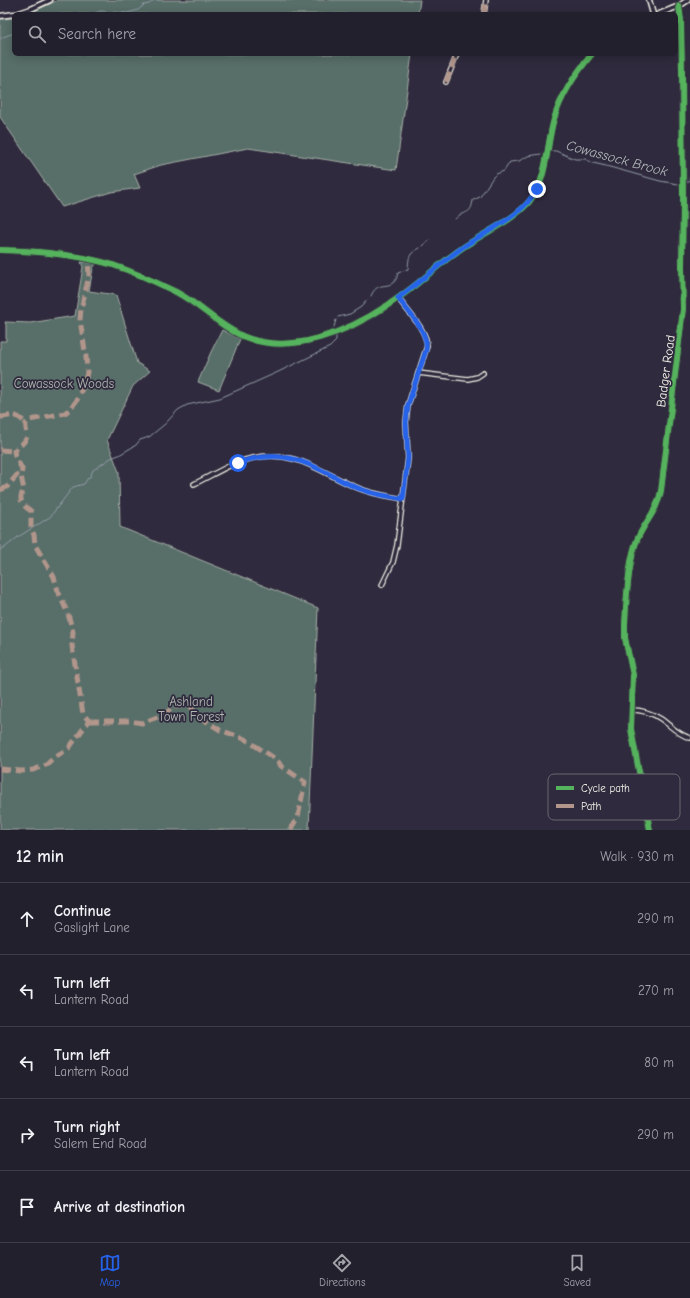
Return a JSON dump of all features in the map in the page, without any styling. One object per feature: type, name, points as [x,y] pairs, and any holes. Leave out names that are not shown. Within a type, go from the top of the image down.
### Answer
[{"type":"street","points":[[22,12],[50,0]]},
{"type":"street","points":[[484,12],[486,0]]},
{"type":"street","points":[[649,0],[652,12]]},
{"type":"street","points":[[664,12],[679,6],[688,0]]},
{"type":"street","name":"Badger Road","points":[[639,774],[631,729],[633,675],[625,631],[632,558],[637,540],[653,514],[659,500],[682,320],[682,71],[681,20],[679,6]]},
{"type":"street","points":[[0,16],[12,14]]},
{"type":"street","points":[[446,82],[456,56]]},
{"type":"street","points":[[0,250],[46,252],[118,267],[183,296],[236,333],[253,340],[270,344],[294,344],[319,338],[367,318],[398,298],[459,250],[504,222],[530,201],[537,189],[542,175],[553,119],[560,102],[572,81],[591,56]]},
{"type":"street","points":[[382,584],[390,570],[395,554],[403,499],[408,451],[407,412],[409,398],[426,350],[427,341],[424,333],[398,298]]},
{"type":"street","points":[[418,373],[468,379],[483,373]]},
{"type":"street","points":[[194,484],[245,460],[276,456],[306,462],[364,491],[403,499]]},
{"type":"street","points":[[631,710],[652,714],[676,732],[690,738]]},
{"type":"street","name":"Badger Road","points":[[648,820],[650,830]]},
{"type":"green space","points":[[58,0],[420,0],[418,12],[32,12]]},
{"type":"green space","points":[[12,18],[12,56],[412,56],[396,170],[248,148],[161,165],[134,174],[140,188],[111,192],[62,207],[0,117],[0,19]]},
{"type":"green space","name":"Ashland Town Forest","points":[[81,262],[96,264],[93,268],[89,291],[116,295],[137,363],[150,371],[133,386],[107,440],[119,472],[120,527],[318,608],[309,830],[0,830],[0,341],[6,341],[5,322],[30,323],[75,316],[83,267]]},
{"type":"green space","points":[[222,330],[240,339],[219,390],[198,382]]},
{"type":"waterway","points":[[131,12],[138,10],[154,0],[159,0]]},
{"type":"waterway","points":[[98,12],[114,12]]},
{"type":"waterway","points":[[0,39],[12,34]]},
{"type":"waterway","name":"Cowassock Brook","points":[[551,151],[556,151],[575,159],[585,159],[593,163],[660,181],[678,184]]},
{"type":"waterway","name":"Cowassock Brook","points":[[455,219],[471,209],[473,200],[480,197],[493,177],[504,171],[510,162],[519,161],[528,156],[541,154]]},
{"type":"waterway","name":"Cowassock Brook","points":[[687,182],[689,181],[690,177]]},
{"type":"waterway","name":"Cowassock Brook","points":[[423,246],[430,240]]},
{"type":"waterway","name":"Cowassock Brook","points":[[371,296],[376,288],[391,284],[396,280],[398,273],[408,269],[411,254],[420,248]]},
{"type":"waterway","name":"Cowassock Brook","points":[[338,317],[350,314],[361,307],[368,299]]},
{"type":"waterway","name":"Cowassock Brook","points":[[334,327],[336,320]]},
{"type":"waterway","name":"Cowassock Brook","points":[[0,549],[3,549],[18,537],[50,517],[73,487],[84,484],[90,477],[93,470],[111,458],[136,445],[140,440],[149,437],[165,424],[178,410],[187,405],[220,398],[276,373],[330,347],[336,341],[336,336]]},
{"type":"marked path","points":[[484,12],[486,0]]},
{"type":"marked path","points":[[446,82],[456,56]]},
{"type":"marked path","points":[[0,490],[7,487],[22,469],[14,451],[24,443],[27,436],[26,423],[30,420],[65,413],[77,400],[85,382],[87,372],[86,357],[80,320],[81,309],[89,276],[88,260]]},
{"type":"marked path","points":[[0,417],[16,416],[26,423]]},
{"type":"marked path","points":[[0,450],[14,451]]},
{"type":"marked path","points":[[0,769],[21,771],[33,770],[46,765],[56,756],[69,748],[89,721],[83,714],[72,646],[73,632],[68,614],[58,591],[54,577],[35,545],[34,535],[31,528],[31,511],[23,505],[21,499],[24,490],[21,476],[22,469]]},
{"type":"marked path","points":[[89,721],[130,721],[142,723],[165,714],[173,707],[185,705],[191,708],[197,715],[220,730],[245,739],[277,760],[281,766],[305,782],[298,817],[290,830]]},
{"type":"cycle path","points":[[639,774],[631,729],[633,675],[625,638],[626,605],[631,559],[634,549],[640,533],[657,505],[661,491],[683,309],[682,71],[681,20],[679,6]]},
{"type":"cycle path","points":[[0,250],[43,252],[85,258],[113,265],[145,277],[176,292],[194,303],[227,328],[245,337],[263,342],[282,344],[320,338],[338,332],[373,315],[413,287],[444,261],[516,214],[529,202],[540,184],[546,162],[551,129],[557,110],[565,93],[580,69],[590,56]]},
{"type":"cycle path","points":[[648,820],[650,830]]},
{"type":"route","points":[[238,463],[252,458],[268,456],[298,459],[312,464],[364,491],[403,499],[408,458],[406,422],[408,405],[426,350],[427,341],[424,333],[398,298],[465,246],[497,227],[519,211],[530,201],[537,189]]},
{"type":"park label","name":"Cowassock Woods","points":[[64,383]]}]
